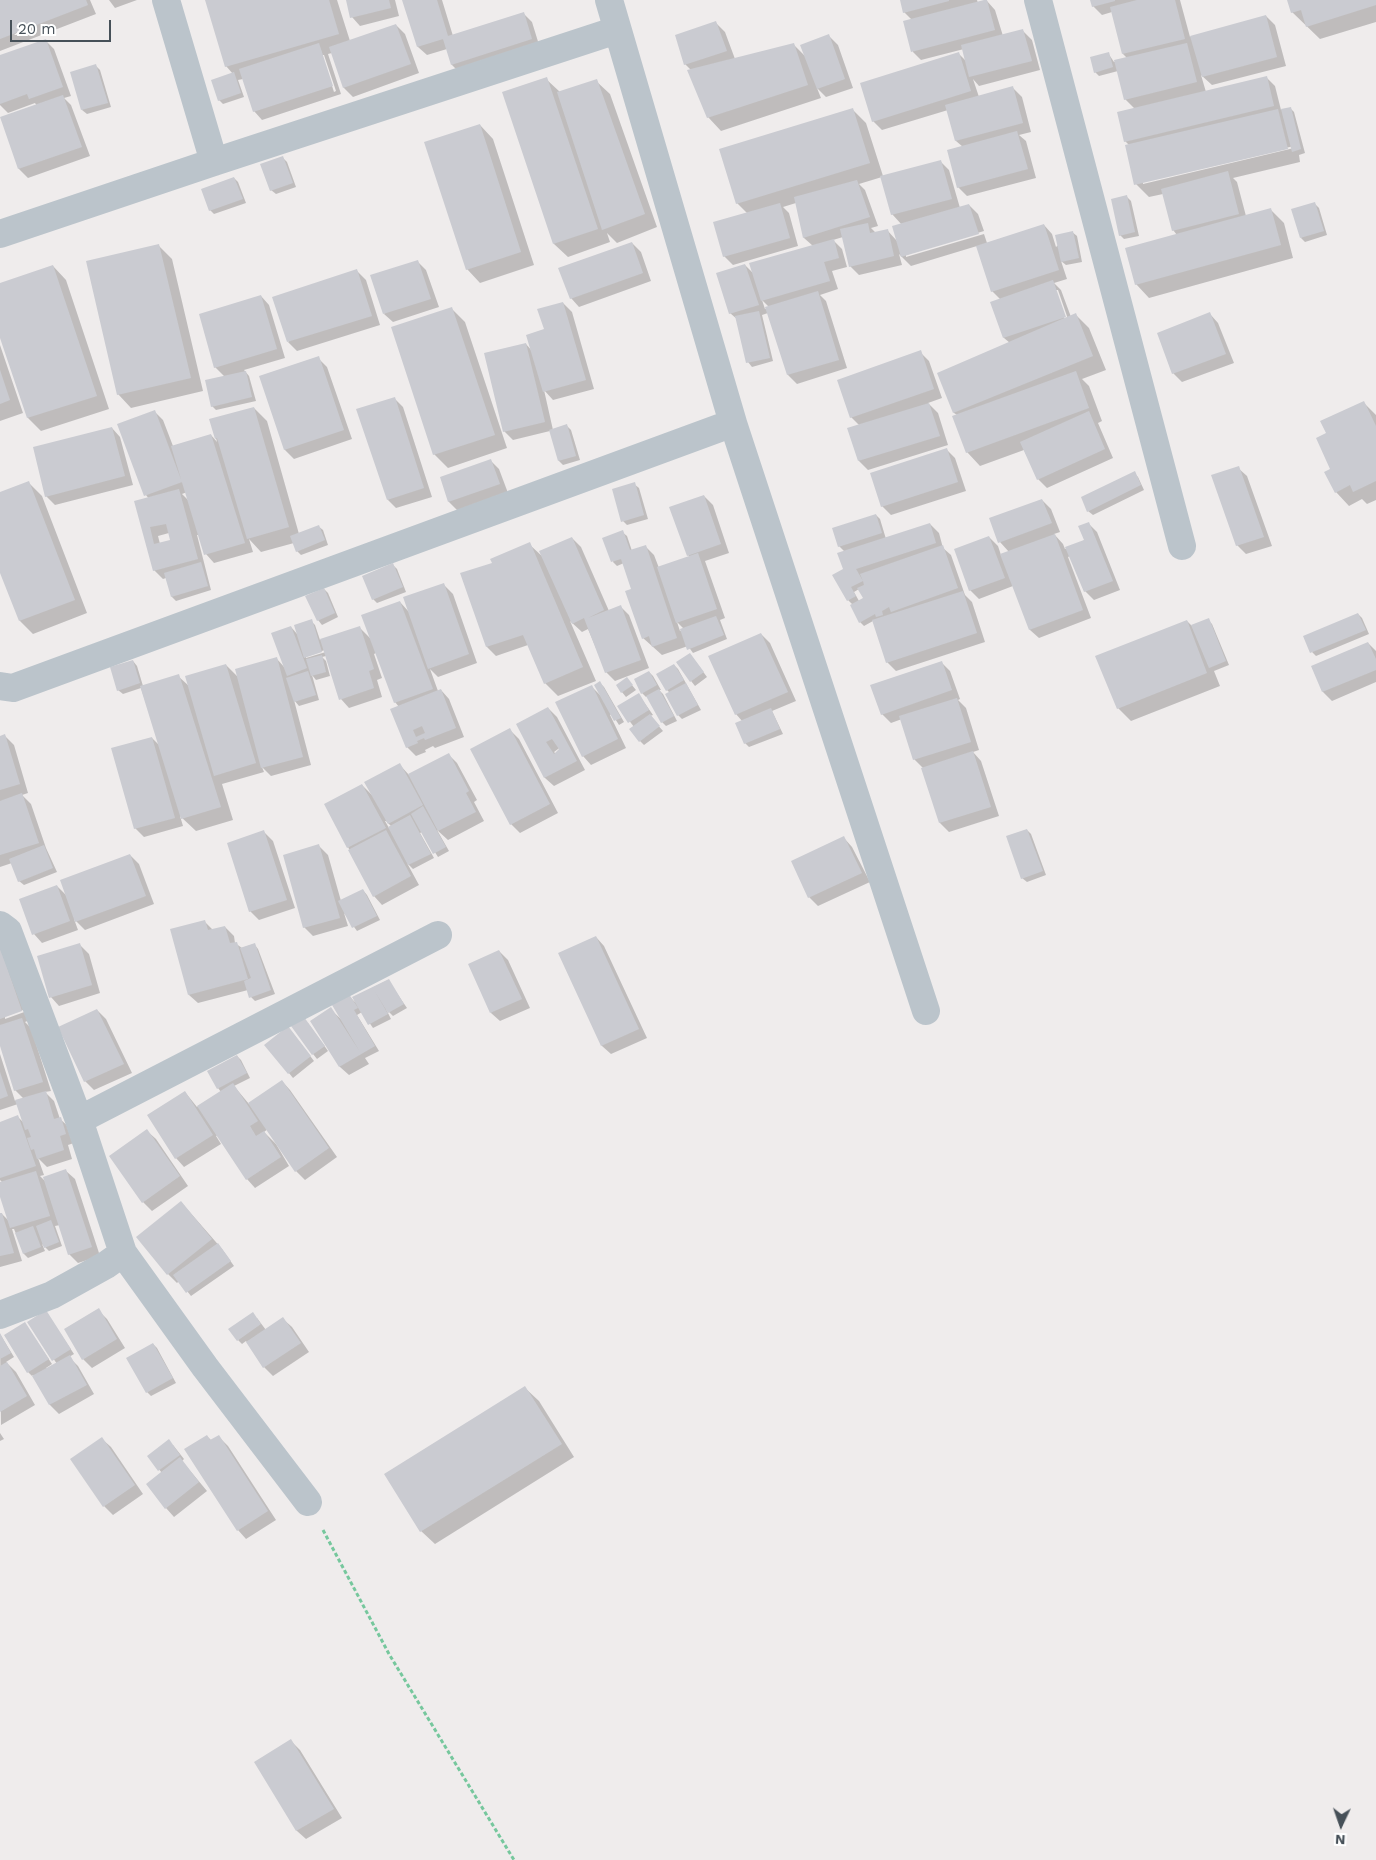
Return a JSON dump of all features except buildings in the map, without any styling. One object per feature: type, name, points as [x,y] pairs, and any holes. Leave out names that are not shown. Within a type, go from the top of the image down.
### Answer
[{"type":"street","points":[[166,0],[214,162]]},
{"type":"street","points":[[609,0],[733,423],[926,1011]]},
{"type":"street","points":[[1038,0],[1182,546]]},
{"type":"street","points":[[0,234],[617,30]]},
{"type":"street","points":[[0,686],[13,688],[733,423]]},
{"type":"street","points":[[0,924],[8,931],[78,1120],[123,1253],[205,1367],[308,1502]]},
{"type":"street","points":[[78,1120],[438,935]]},
{"type":"street","points":[[0,1315],[52,1295],[106,1265],[123,1253]]},
{"type":"path","points":[[308,1502],[389,1654],[514,1860]]}]
